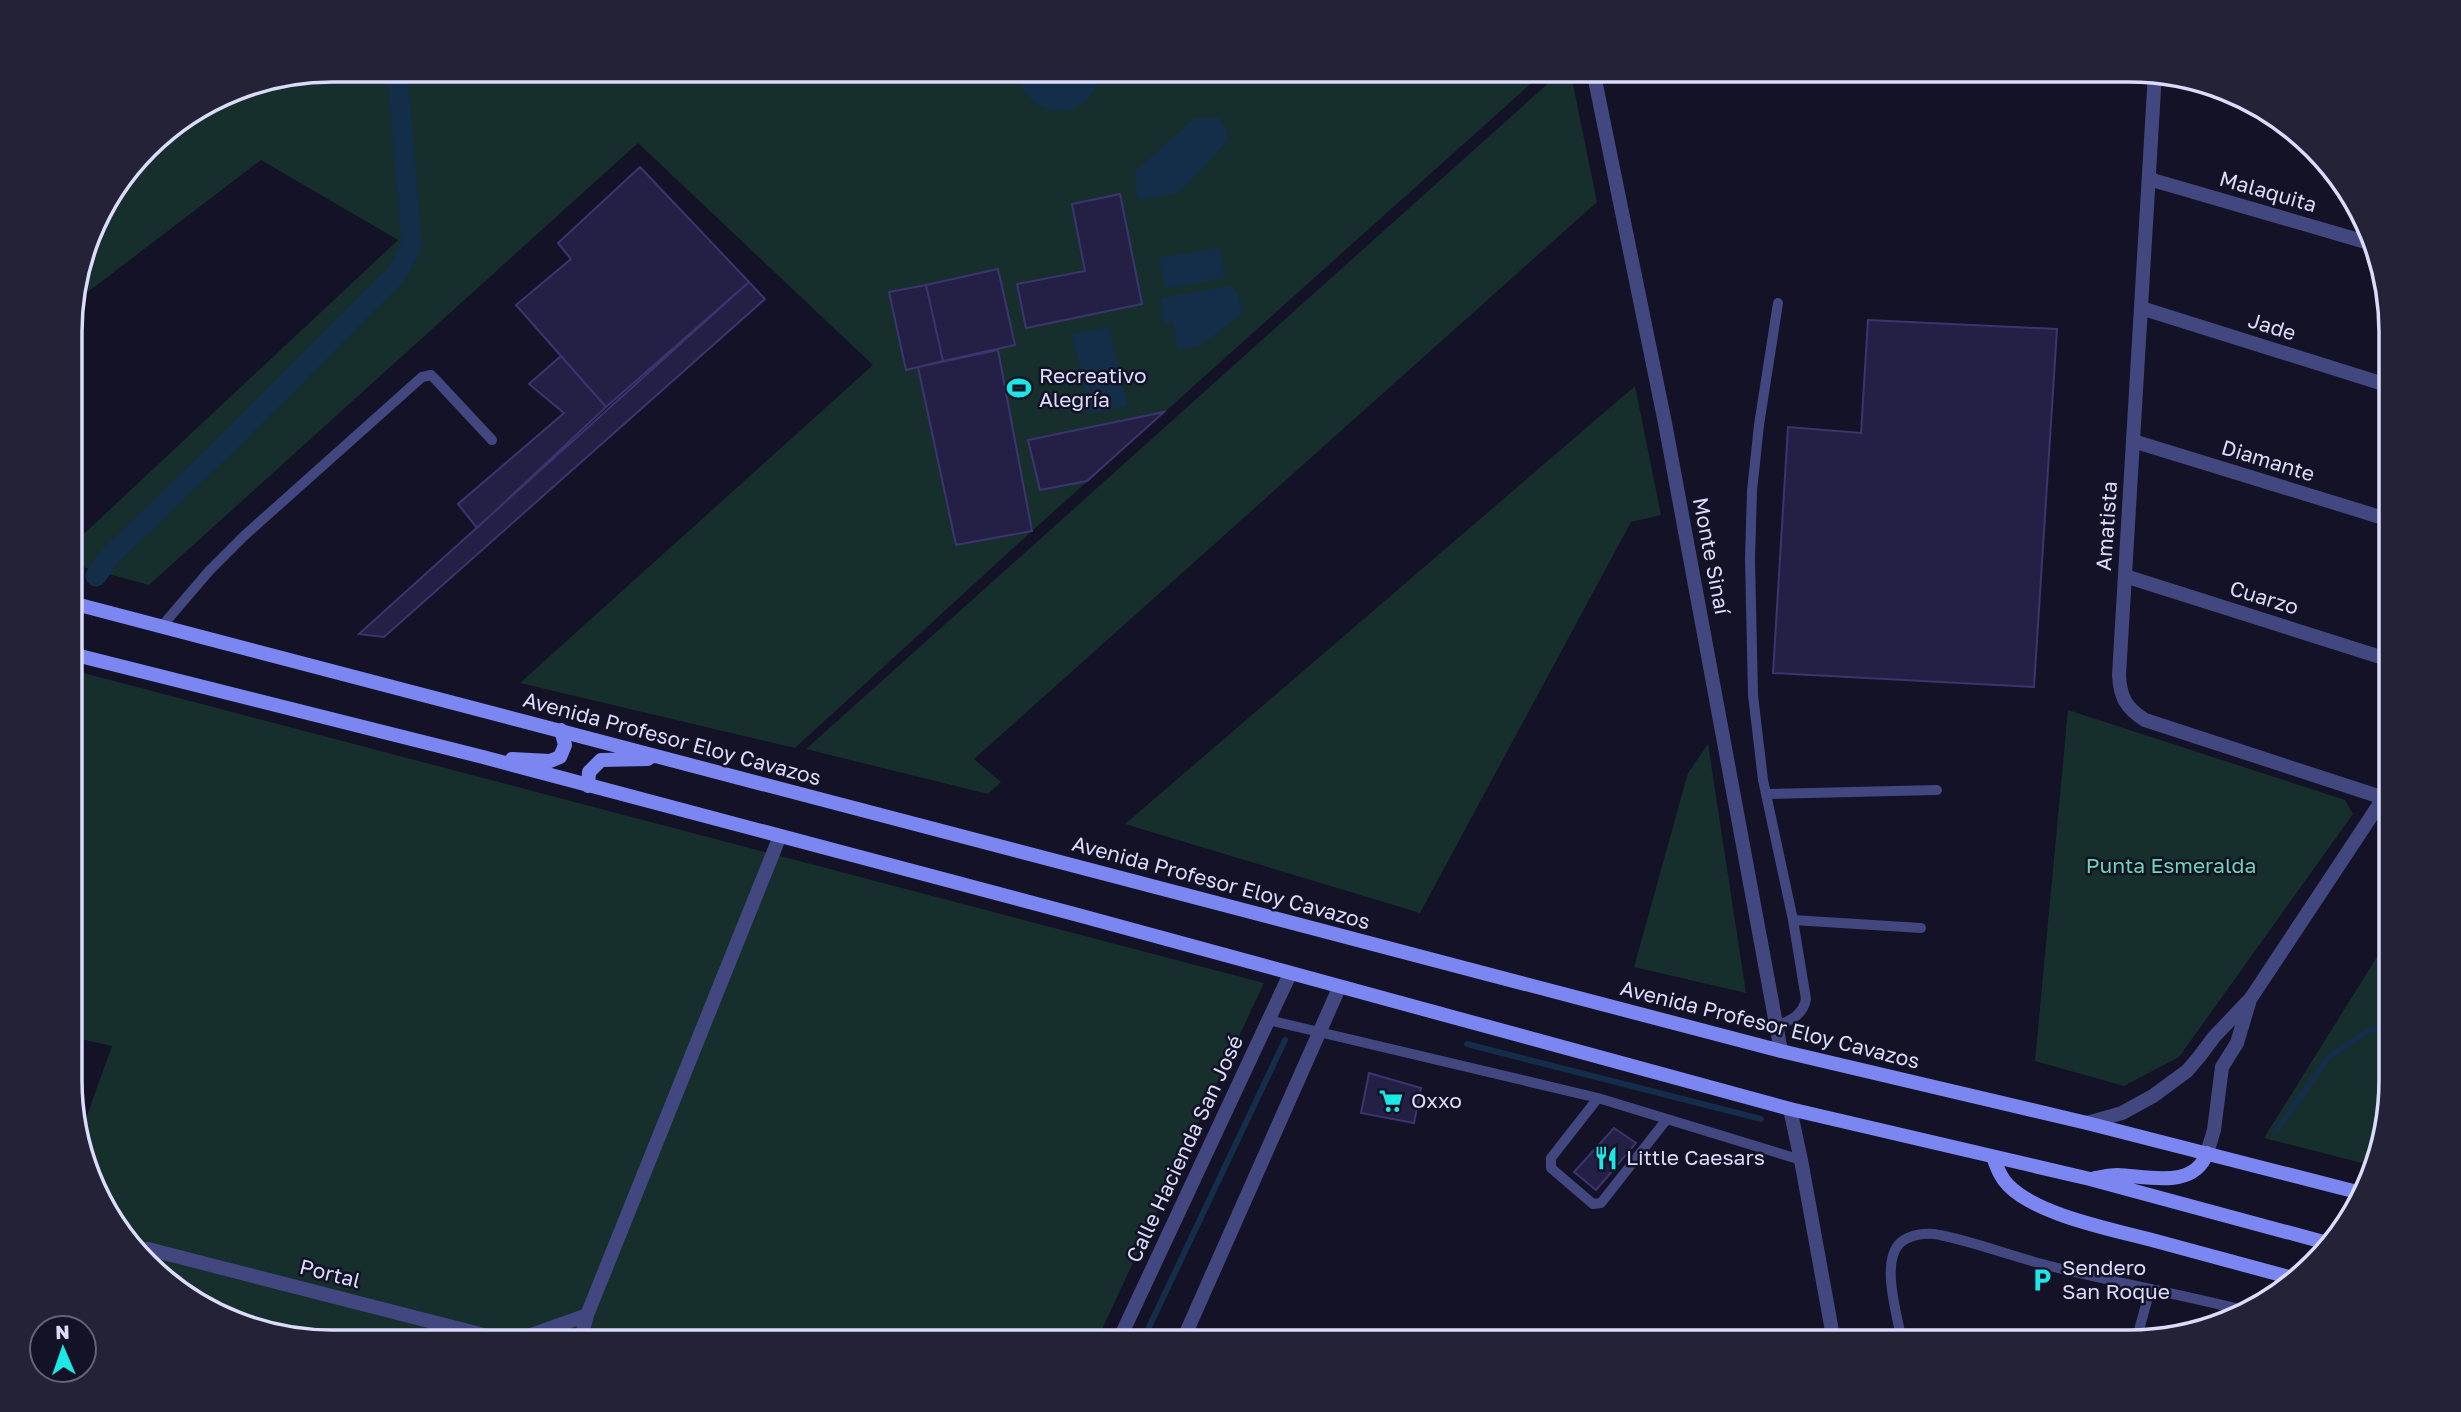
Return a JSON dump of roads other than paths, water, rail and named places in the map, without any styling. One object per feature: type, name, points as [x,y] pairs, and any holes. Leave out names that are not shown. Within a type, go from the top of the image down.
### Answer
[{"type":"main road","name":"Avenida Profesor Eloy Cavazos","points":[[82,606],[1781,1051],[2087,1123],[2353,1192]]},
{"type":"main road","points":[[82,656],[483,757],[1790,1109],[2090,1179],[2320,1241]]},
{"type":"main road","points":[[483,757],[556,760],[561,757],[565,748],[561,730]]},
{"type":"main road","points":[[589,786],[589,772],[601,760],[667,758]]},
{"type":"main road","points":[[2090,1179],[2115,1175],[2167,1179],[2180,1177],[2200,1167],[2207,1153]]},
{"type":"main road","points":[[1993,1157],[2008,1186],[2034,1203],[2078,1221],[2284,1276]]},
{"type":"street","name":"Monte Sinaí","points":[[1595,82],[1665,423],[1781,1051]]},
{"type":"street","name":"Amatista","points":[[2154,84],[2119,689],[2123,700],[2134,713],[2145,719],[2379,790]]},
{"type":"street","name":"Malaquita","points":[[2149,179],[2362,242]]},
{"type":"street","name":"Jade","points":[[2141,308],[2378,382]]},
{"type":"street","name":"Diamante","points":[[2133,441],[2378,516]]},
{"type":"street","name":"Cuarzo","points":[[2125,576],[2378,656]]},
{"type":"street","points":[[2087,1123],[2122,1113],[2187,1071],[2214,1037],[2251,998],[2379,806]]},
{"type":"street","points":[[583,1330],[780,836]]},
{"type":"street","name":"Calle Hacienda San José","points":[[1124,1330],[1290,974]]},
{"type":"street","points":[[1187,1330],[1339,988]]},
{"type":"street","points":[[2207,1153],[2214,1130],[2222,1067],[2236,1043],[2251,998]]},
{"type":"street","points":[[1790,1109],[1831,1330]]},
{"type":"street","name":"Portal","points":[[148,1249],[464,1330]]},
{"type":"street","points":[[545,1330],[587,1315]]},
{"type":"lane","points":[[1777,1026],[1798,1015],[1807,999],[1766,794],[1753,695],[1750,559],[1752,491],[1759,425],[1778,303]]},
{"type":"lane","points":[[162,626],[209,571],[244,536],[422,377],[431,375],[492,440]]},
{"type":"lane","points":[[1766,794],[1937,790]]},
{"type":"lane","points":[[1793,920],[1921,928]]},
{"type":"lane","points":[[1268,1020],[1598,1098],[1801,1160]]},
{"type":"lane","points":[[1598,1098],[1551,1158],[1550,1168],[1593,1204],[1601,1203],[1667,1119]]},
{"type":"lane","points":[[1900,1330],[1891,1263],[1898,1245],[1906,1238],[1919,1235],[1939,1235],[2053,1267],[2232,1308]]},
{"type":"lane","points":[[2139,1329],[2150,1290]]},
{"type":"water","points":[[1021,82],[1097,82],[1087,99],[1075,107],[1061,110],[1047,109],[1034,102]]},
{"type":"water","points":[[1219,117],[1229,134],[1224,145],[1179,193],[1138,200],[1134,172],[1195,118]]},
{"type":"water","points":[[1220,248],[1225,278],[1165,289],[1159,258]]},
{"type":"water","points":[[1230,286],[1237,292],[1244,312],[1200,346],[1177,350],[1173,322],[1164,323],[1160,298]]},
{"type":"water","points":[[1109,326],[1128,406],[1090,414],[1072,335]]},
{"type":"waterway","points":[[96,576],[110,556],[236,435],[397,273],[412,245],[398,82]]},
{"type":"waterway","points":[[2276,1131],[2329,1057],[2369,1030],[2379,1028]]},
{"type":"waterway","points":[[1148,1330],[1285,1040]]},
{"type":"waterway","points":[[1467,1044],[1761,1119]]},
{"type":"place","name":"Recreativo Alegría","points":[[1019,388]]},
{"type":"place","name":"Oxxo","points":[[1391,1101]]},
{"type":"place","name":"Little Caesars","points":[[1606,1158]]},
{"type":"place","name":"Sendero San Roque","points":[[2042,1280]]},
{"type":"park label","name":"Punta Esmeralda","points":[[2171,866]]}]
